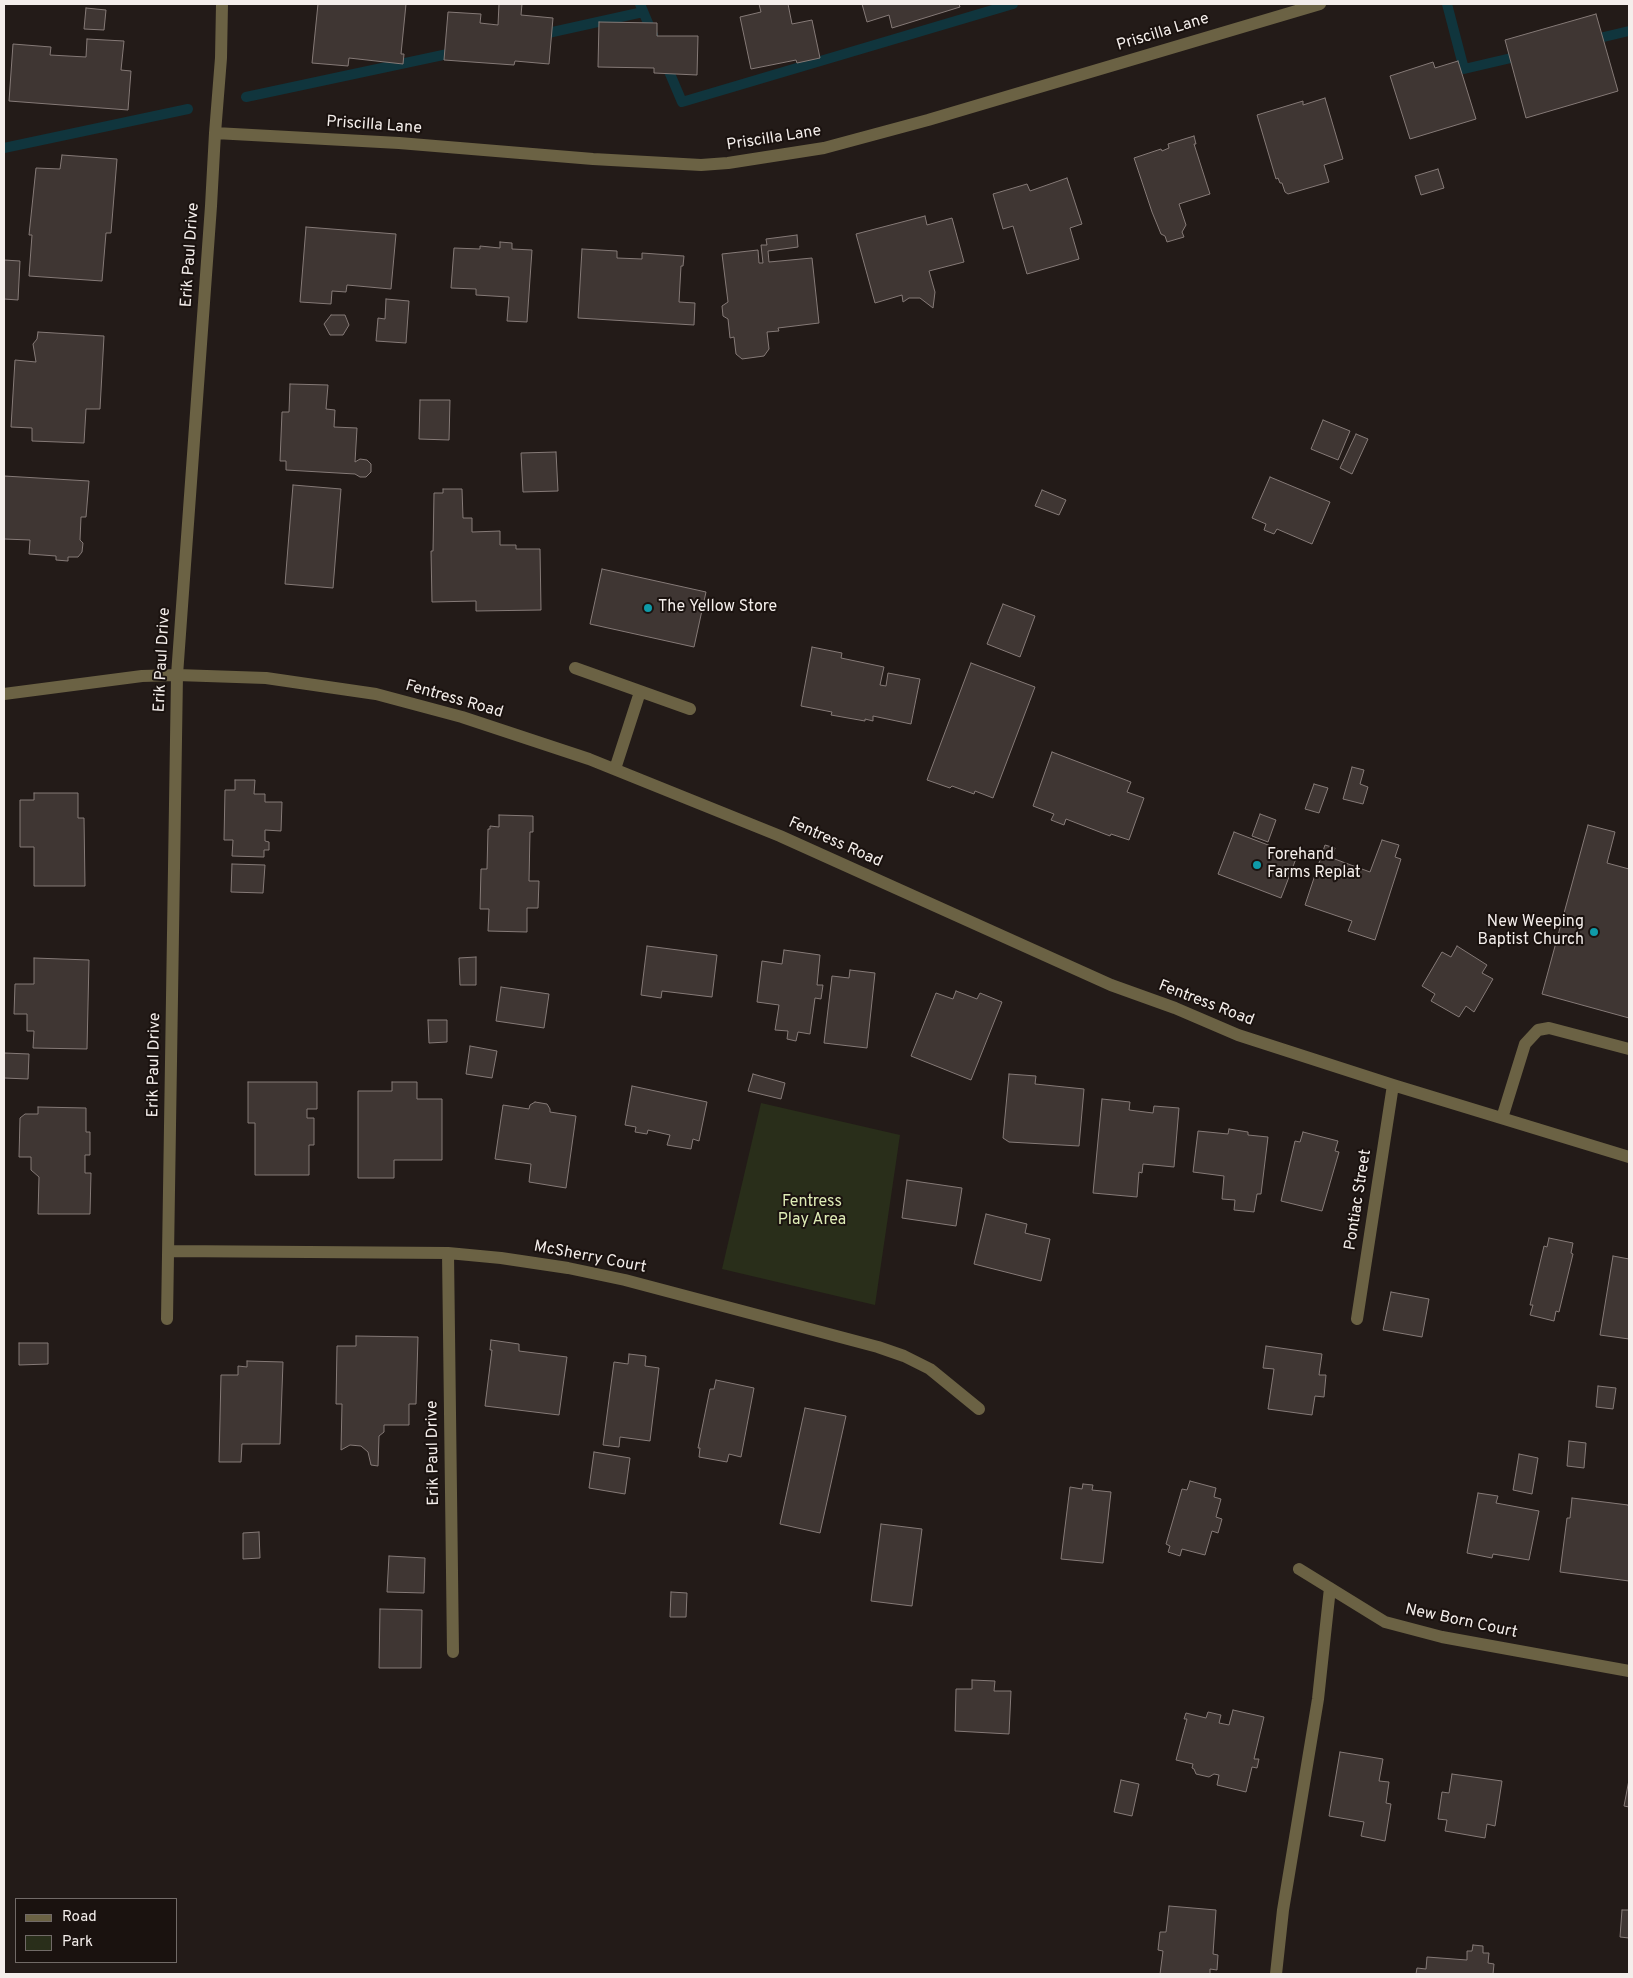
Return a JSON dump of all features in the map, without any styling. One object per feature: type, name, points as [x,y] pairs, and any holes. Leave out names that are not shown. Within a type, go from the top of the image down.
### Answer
[{"type":"street","name":"Erik Paul Drive","points":[[167,1319],[177,675],[211,206],[214,133],[221,58],[222,4]]},
{"type":"street","name":"Priscilla Lane","points":[[214,133],[399,143],[593,159],[700,165],[728,163],[824,148],[928,120],[1320,4]]},
{"type":"street","points":[[575,668],[690,709]]},
{"type":"street","name":"Fentress Road","points":[[4,694],[142,676],[177,675],[266,678],[376,694],[462,717],[589,759],[780,836],[1111,985],[1175,1008],[1238,1035],[1393,1085],[1629,1157]]},
{"type":"street","points":[[615,769],[640,692]]},
{"type":"street","points":[[1502,1118],[1525,1044],[1538,1030],[1549,1028],[1629,1049]]},
{"type":"street","name":"Pontiac Street","points":[[1357,1319],[1393,1085]]},
{"type":"street","name":"McSherry Court","points":[[169,1251],[448,1253],[501,1258],[568,1268],[625,1280],[878,1347],[904,1356],[930,1369],[979,1409]]},
{"type":"street","name":"Erik Paul Drive","points":[[448,1253],[453,1652]]},
{"type":"street","name":"New Born Court","points":[[1299,1569],[1385,1622],[1442,1637],[1629,1671]]},
{"type":"street","points":[[1276,1974],[1283,1910],[1318,1699],[1330,1588]]},
{"type":"green space","name":"Fentress Play Area","points":[[761,1103],[900,1135],[875,1305],[722,1269]]},
{"type":"building","points":[[318,4],[406,4],[401,54],[404,54],[403,64],[349,58],[348,66],[312,63]]},
{"type":"building","points":[[499,4],[522,4],[521,15],[553,18],[549,64],[515,61],[514,65],[444,60],[448,12],[481,14],[480,23],[498,25]]},
{"type":"building","points":[[759,4],[788,4],[792,24],[812,20],[820,58],[797,63],[796,60],[751,69],[740,17],[761,12]]},
{"type":"building","points":[[862,4],[959,4],[960,7],[892,28],[889,15],[867,22]]},
{"type":"building","points":[[86,8],[106,10],[104,30],[84,29]]},
{"type":"building","points":[[1596,14],[1618,91],[1526,118],[1505,40]]},
{"type":"building","points":[[599,22],[657,23],[657,36],[698,36],[697,75],[654,73],[654,68],[598,67]]},
{"type":"building","points":[[87,39],[124,41],[121,70],[131,71],[128,110],[9,101],[13,44],[51,47],[50,55],[86,57]]},
{"type":"building","points":[[1458,61],[1476,119],[1410,139],[1390,76],[1433,62],[1435,68]]},
{"type":"building","points":[[1325,98],[1343,159],[1324,165],[1329,182],[1288,194],[1278,178],[1276,179],[1257,115],[1303,101],[1303,105]]},
{"type":"building","points":[[1194,136],[1196,144],[1194,144],[1210,194],[1179,204],[1186,225],[1182,232],[1184,237],[1167,242],[1165,236],[1161,234],[1152,212],[1134,158],[1161,149],[1162,151],[1169,148],[1168,144]]},
{"type":"building","points":[[62,155],[117,159],[111,233],[106,233],[102,281],[29,276],[32,235],[29,235],[36,168],[60,169]]},
{"type":"building","points":[[1438,169],[1444,188],[1421,195],[1415,176]]},
{"type":"building","points":[[1067,178],[1082,224],[1070,228],[1079,259],[1027,274],[1013,226],[1003,229],[993,194],[1027,184],[1030,191]]},
{"type":"building","points":[[925,216],[927,225],[952,218],[964,262],[929,271],[935,292],[933,308],[920,298],[909,298],[903,302],[902,295],[875,303],[856,234]]},
{"type":"building","points":[[306,227],[396,234],[391,289],[347,285],[346,292],[332,291],[331,304],[300,302]]},
{"type":"building","points":[[797,235],[798,247],[768,251],[769,262],[812,258],[819,323],[778,328],[779,331],[767,332],[769,349],[764,356],[742,359],[736,354],[734,337],[730,338],[728,319],[723,316],[722,306],[728,302],[722,254],[758,250],[759,263],[763,263],[761,245],[767,245],[766,239]]},
{"type":"building","points":[[500,242],[512,243],[512,249],[532,250],[527,322],[507,321],[509,297],[476,295],[476,289],[451,288],[454,248],[480,249],[480,246],[500,248]]},
{"type":"building","points":[[582,249],[617,251],[617,258],[642,259],[642,253],[684,256],[683,266],[681,266],[679,302],[695,303],[694,325],[578,318]]},
{"type":"building","points":[[4,260],[20,261],[18,300],[4,299]]},
{"type":"building","points":[[386,299],[409,301],[406,343],[376,341],[378,318],[385,319]]},
{"type":"building","points":[[331,315],[345,315],[349,325],[343,335],[330,335],[324,324]]},
{"type":"building","points":[[38,332],[104,336],[100,409],[86,409],[84,443],[32,441],[32,428],[11,427],[15,360],[36,362],[33,344],[37,339]]},
{"type":"building","points":[[290,384],[328,385],[326,409],[335,410],[334,427],[357,428],[355,462],[360,459],[367,460],[371,464],[371,472],[366,477],[360,477],[355,474],[286,470],[286,461],[280,461],[282,412],[289,412]]},
{"type":"building","points":[[420,400],[450,400],[449,440],[419,439]]},
{"type":"building","points":[[1323,420],[1350,431],[1338,460],[1311,449]]},
{"type":"building","points":[[1356,434],[1368,439],[1352,474],[1340,468]]},
{"type":"building","points":[[556,452],[558,491],[523,492],[521,453]]},
{"type":"building","points":[[4,476],[89,481],[86,517],[81,517],[80,540],[83,543],[82,552],[78,557],[68,557],[68,561],[56,560],[56,556],[29,554],[30,540],[4,539]]},
{"type":"building","points":[[1270,477],[1330,502],[1312,544],[1277,529],[1274,534],[1264,530],[1266,524],[1252,518]]},
{"type":"building","points":[[293,485],[341,489],[333,588],[285,584]]},
{"type":"building","points":[[443,489],[462,489],[463,518],[472,518],[472,532],[500,531],[500,545],[516,545],[516,549],[540,549],[541,610],[476,611],[476,601],[432,602],[431,551],[433,551],[434,493],[443,493]]},
{"type":"building","points":[[1042,490],[1066,500],[1059,515],[1035,506]]},
{"type":"building","name":"The Yellow Store","points":[[602,569],[706,592],[694,647],[590,624]]},
{"type":"building","points":[[1003,604],[1035,616],[1020,657],[987,644]]},
{"type":"building","points":[[812,647],[842,653],[841,658],[884,667],[880,685],[886,686],[888,673],[920,679],[911,724],[873,716],[873,721],[865,719],[865,721],[831,715],[832,712],[801,706]]},
{"type":"building","points":[[971,663],[1035,687],[993,798],[975,791],[974,794],[927,780]]},
{"type":"building","points":[[1052,752],[1131,782],[1127,792],[1144,798],[1129,840],[1111,834],[1110,836],[1066,819],[1064,825],[1051,820],[1054,814],[1033,806]]},
{"type":"building","points":[[1352,767],[1364,770],[1360,784],[1368,787],[1363,804],[1343,799]]},
{"type":"building","points":[[235,780],[255,780],[254,794],[265,794],[265,802],[282,802],[281,831],[265,830],[265,841],[269,842],[269,850],[264,850],[264,857],[232,856],[233,840],[224,840],[225,790],[235,790]]},
{"type":"building","points":[[1314,784],[1328,788],[1319,813],[1305,809]]},
{"type":"building","points":[[34,793],[78,793],[78,818],[84,818],[85,886],[34,886],[34,847],[20,847],[20,800],[34,800]]},
{"type":"building","points":[[1260,814],[1276,820],[1268,842],[1252,836]]},
{"type":"building","points":[[499,815],[533,816],[533,832],[530,832],[529,881],[539,881],[538,908],[527,908],[527,932],[488,931],[489,909],[480,909],[481,869],[487,869],[488,829],[490,829],[490,826],[499,827]]},
{"type":"building","name":"New Weeping Baptist Church","points":[[1588,825],[1615,832],[1607,863],[1629,869],[1629,1018],[1542,994]]},
{"type":"building","name":"Forehand Farms Replat","points":[[1234,832],[1297,856],[1281,898],[1218,874]]},
{"type":"building","points":[[1382,840],[1399,845],[1395,857],[1401,859],[1375,940],[1348,931],[1352,921],[1305,905],[1325,845],[1335,848],[1332,858],[1370,872]]},
{"type":"building","points":[[232,864],[265,865],[263,893],[231,892]]},
{"type":"building","points":[[647,946],[717,955],[712,997],[662,991],[661,998],[641,995]]},
{"type":"building","points":[[1457,946],[1487,965],[1482,973],[1493,979],[1474,1012],[1466,1006],[1459,1017],[1431,1001],[1435,994],[1422,986],[1442,952],[1451,957]]},
{"type":"building","points":[[784,950],[820,955],[817,985],[823,985],[821,999],[815,998],[810,1034],[798,1032],[796,1041],[787,1039],[788,1031],[775,1030],[779,1005],[757,1002],[762,961],[782,964]]},
{"type":"building","points":[[476,957],[476,985],[460,985],[459,958]]},
{"type":"building","points":[[34,958],[89,960],[87,1049],[33,1048],[34,1031],[27,1031],[27,1014],[14,1014],[15,984],[34,984]]},
{"type":"building","points":[[850,970],[875,973],[867,1048],[824,1043],[832,976],[849,978]]},
{"type":"building","points":[[501,987],[549,994],[544,1028],[496,1021]]},
{"type":"building","points":[[956,991],[977,999],[980,993],[1002,1002],[971,1080],[911,1056],[936,993],[953,999]]},
{"type":"building","points":[[428,1020],[447,1020],[447,1042],[429,1043]]},
{"type":"building","points":[[470,1046],[497,1051],[492,1078],[466,1074]]},
{"type":"building","points":[[4,1053],[29,1054],[28,1079],[4,1078]]},
{"type":"building","points":[[753,1074],[785,1083],[781,1099],[748,1091]]},
{"type":"building","points":[[1009,1074],[1036,1076],[1035,1084],[1084,1089],[1079,1146],[1009,1142],[1003,1138]]},
{"type":"building","points":[[248,1082],[317,1082],[317,1109],[307,1109],[307,1118],[314,1118],[314,1145],[309,1145],[309,1175],[255,1175],[255,1123],[248,1123]]},
{"type":"building","points":[[392,1082],[417,1082],[417,1099],[442,1099],[442,1160],[394,1160],[394,1178],[358,1178],[358,1091],[392,1091]]},
{"type":"building","points":[[632,1086],[707,1102],[699,1141],[693,1139],[691,1149],[667,1145],[670,1135],[648,1130],[647,1134],[635,1132],[636,1127],[625,1125]]},
{"type":"building","points":[[1102,1099],[1130,1102],[1129,1110],[1153,1113],[1154,1106],[1179,1108],[1174,1167],[1143,1164],[1142,1173],[1139,1172],[1137,1197],[1093,1193]]},
{"type":"building","points":[[535,1102],[547,1104],[550,1112],[576,1116],[566,1188],[529,1182],[531,1164],[495,1159],[503,1105],[529,1109],[530,1105]]},
{"type":"building","points":[[38,1107],[86,1108],[86,1132],[90,1132],[90,1155],[85,1155],[85,1173],[91,1173],[90,1214],[38,1214],[39,1177],[31,1170],[31,1157],[19,1157],[20,1118],[25,1114],[38,1114]]},
{"type":"building","points":[[1229,1129],[1248,1132],[1248,1135],[1268,1137],[1261,1194],[1257,1194],[1254,1212],[1234,1210],[1235,1200],[1222,1199],[1224,1176],[1193,1172],[1198,1131],[1228,1134]]},
{"type":"building","points":[[1303,1132],[1338,1141],[1335,1151],[1339,1152],[1322,1211],[1281,1201],[1295,1141],[1300,1142]]},
{"type":"building","points":[[907,1180],[962,1188],[956,1226],[902,1218]]},
{"type":"building","points":[[986,1214],[1027,1224],[1025,1233],[1050,1239],[1041,1281],[974,1264]]},
{"type":"building","points":[[1549,1238],[1573,1243],[1571,1253],[1573,1254],[1559,1312],[1556,1311],[1554,1321],[1530,1315],[1533,1305],[1530,1305],[1544,1246],[1547,1247]]},
{"type":"building","points":[[1613,1256],[1629,1259],[1629,1339],[1600,1335]]},
{"type":"building","points":[[1391,1292],[1429,1299],[1422,1337],[1383,1330]]},
{"type":"building","points":[[356,1336],[418,1337],[416,1404],[409,1404],[409,1425],[384,1425],[384,1432],[379,1436],[378,1466],[371,1465],[368,1452],[361,1446],[350,1445],[341,1450],[342,1404],[336,1404],[337,1346],[356,1346]]},
{"type":"building","points":[[491,1340],[519,1344],[519,1351],[567,1357],[559,1415],[485,1406],[492,1350],[490,1350]]},
{"type":"building","points":[[19,1343],[48,1343],[48,1364],[19,1365]]},
{"type":"building","points":[[1266,1346],[1322,1354],[1319,1375],[1326,1375],[1324,1397],[1315,1396],[1312,1415],[1268,1409],[1274,1369],[1263,1368]]},
{"type":"building","points":[[629,1354],[646,1356],[645,1366],[659,1368],[650,1441],[620,1437],[619,1447],[603,1445],[614,1362],[628,1364]]},
{"type":"building","points":[[247,1361],[283,1362],[280,1444],[242,1444],[241,1462],[219,1462],[221,1375],[238,1375],[238,1366],[247,1367]]},
{"type":"building","points":[[716,1380],[754,1388],[741,1457],[729,1454],[727,1462],[699,1457],[700,1448],[698,1448],[710,1389],[714,1389]]},
{"type":"building","points":[[1598,1386],[1616,1388],[1613,1409],[1596,1407]]},
{"type":"building","points":[[805,1408],[846,1416],[820,1533],[780,1524]]},
{"type":"building","points":[[1569,1441],[1586,1443],[1584,1468],[1567,1466]]},
{"type":"building","points":[[594,1452],[630,1458],[625,1494],[589,1488]]},
{"type":"building","points":[[1519,1454],[1538,1458],[1532,1494],[1513,1490]]},
{"type":"building","points":[[1190,1481],[1216,1488],[1214,1497],[1221,1499],[1216,1517],[1222,1519],[1218,1533],[1212,1531],[1205,1555],[1182,1549],[1180,1556],[1168,1552],[1170,1546],[1166,1544],[1182,1489],[1187,1490]]},
{"type":"building","points":[[1083,1484],[1093,1485],[1092,1490],[1111,1492],[1103,1563],[1061,1559],[1070,1487],[1082,1489]]},
{"type":"building","points":[[1478,1493],[1498,1496],[1496,1503],[1539,1511],[1529,1560],[1493,1554],[1492,1558],[1467,1553]]},
{"type":"building","points":[[1572,1498],[1628,1505],[1629,1581],[1560,1572],[1567,1518],[1570,1518]]},
{"type":"building","points":[[881,1524],[922,1529],[912,1606],[871,1601]]},
{"type":"building","points":[[259,1532],[260,1558],[243,1559],[243,1533]]},
{"type":"building","points":[[389,1556],[425,1558],[424,1593],[387,1592]]},
{"type":"building","points":[[671,1592],[687,1593],[686,1617],[670,1617]]},
{"type":"building","points":[[380,1609],[422,1610],[421,1668],[379,1668]]},
{"type":"building","points":[[972,1680],[995,1681],[994,1691],[1011,1691],[1009,1734],[955,1731],[956,1689],[972,1689]]},
{"type":"building","points":[[1233,1710],[1264,1717],[1254,1759],[1259,1759],[1257,1768],[1252,1767],[1246,1792],[1217,1785],[1219,1775],[1214,1774],[1209,1777],[1196,1774],[1192,1768],[1193,1764],[1176,1760],[1187,1719],[1184,1719],[1186,1713],[1206,1718],[1208,1712],[1221,1715],[1219,1723],[1229,1725]]},
{"type":"building","points":[[1340,1752],[1383,1759],[1379,1781],[1389,1782],[1386,1803],[1391,1804],[1385,1841],[1361,1836],[1364,1822],[1329,1816]]},
{"type":"building","points":[[1452,1774],[1502,1781],[1495,1826],[1487,1824],[1485,1838],[1445,1831],[1447,1820],[1438,1819],[1442,1792],[1449,1793]]},
{"type":"building","points":[[1121,1780],[1139,1784],[1132,1816],[1114,1812]]},
{"type":"building","points":[[1629,1780],[1629,1807],[1624,1806]]},
{"type":"building","points":[[1169,1906],[1216,1910],[1213,1954],[1218,1955],[1217,1970],[1210,1969],[1210,1974],[1160,1974],[1163,1951],[1158,1950],[1160,1932],[1166,1932]]},
{"type":"building","points":[[1622,1910],[1629,1910],[1629,1938],[1620,1937]]},
{"type":"building","points":[[1473,1945],[1483,1946],[1483,1953],[1489,1953],[1488,1963],[1494,1964],[1493,1974],[1416,1974],[1417,1968],[1426,1969],[1427,1957],[1467,1960],[1467,1951],[1472,1951]]},
{"type":"waterway","points":[[640,4],[653,35]]},
{"type":"waterway","points":[[665,62],[682,102],[1013,4]]},
{"type":"waterway","points":[[1447,4],[1464,69],[1524,55]]},
{"type":"waterway","points":[[539,35],[643,12]]},
{"type":"waterway","points":[[1591,40],[1629,31]]},
{"type":"waterway","points":[[246,97],[457,52]]},
{"type":"waterway","points":[[4,148],[188,109]]},
{"type":"place","name":"The Yellow Store","points":[[648,608]]},
{"type":"place","name":"Forehand Farms Replat","points":[[1257,865]]},
{"type":"place","name":"New Weeping Baptist Church","points":[[1594,932]]}]
